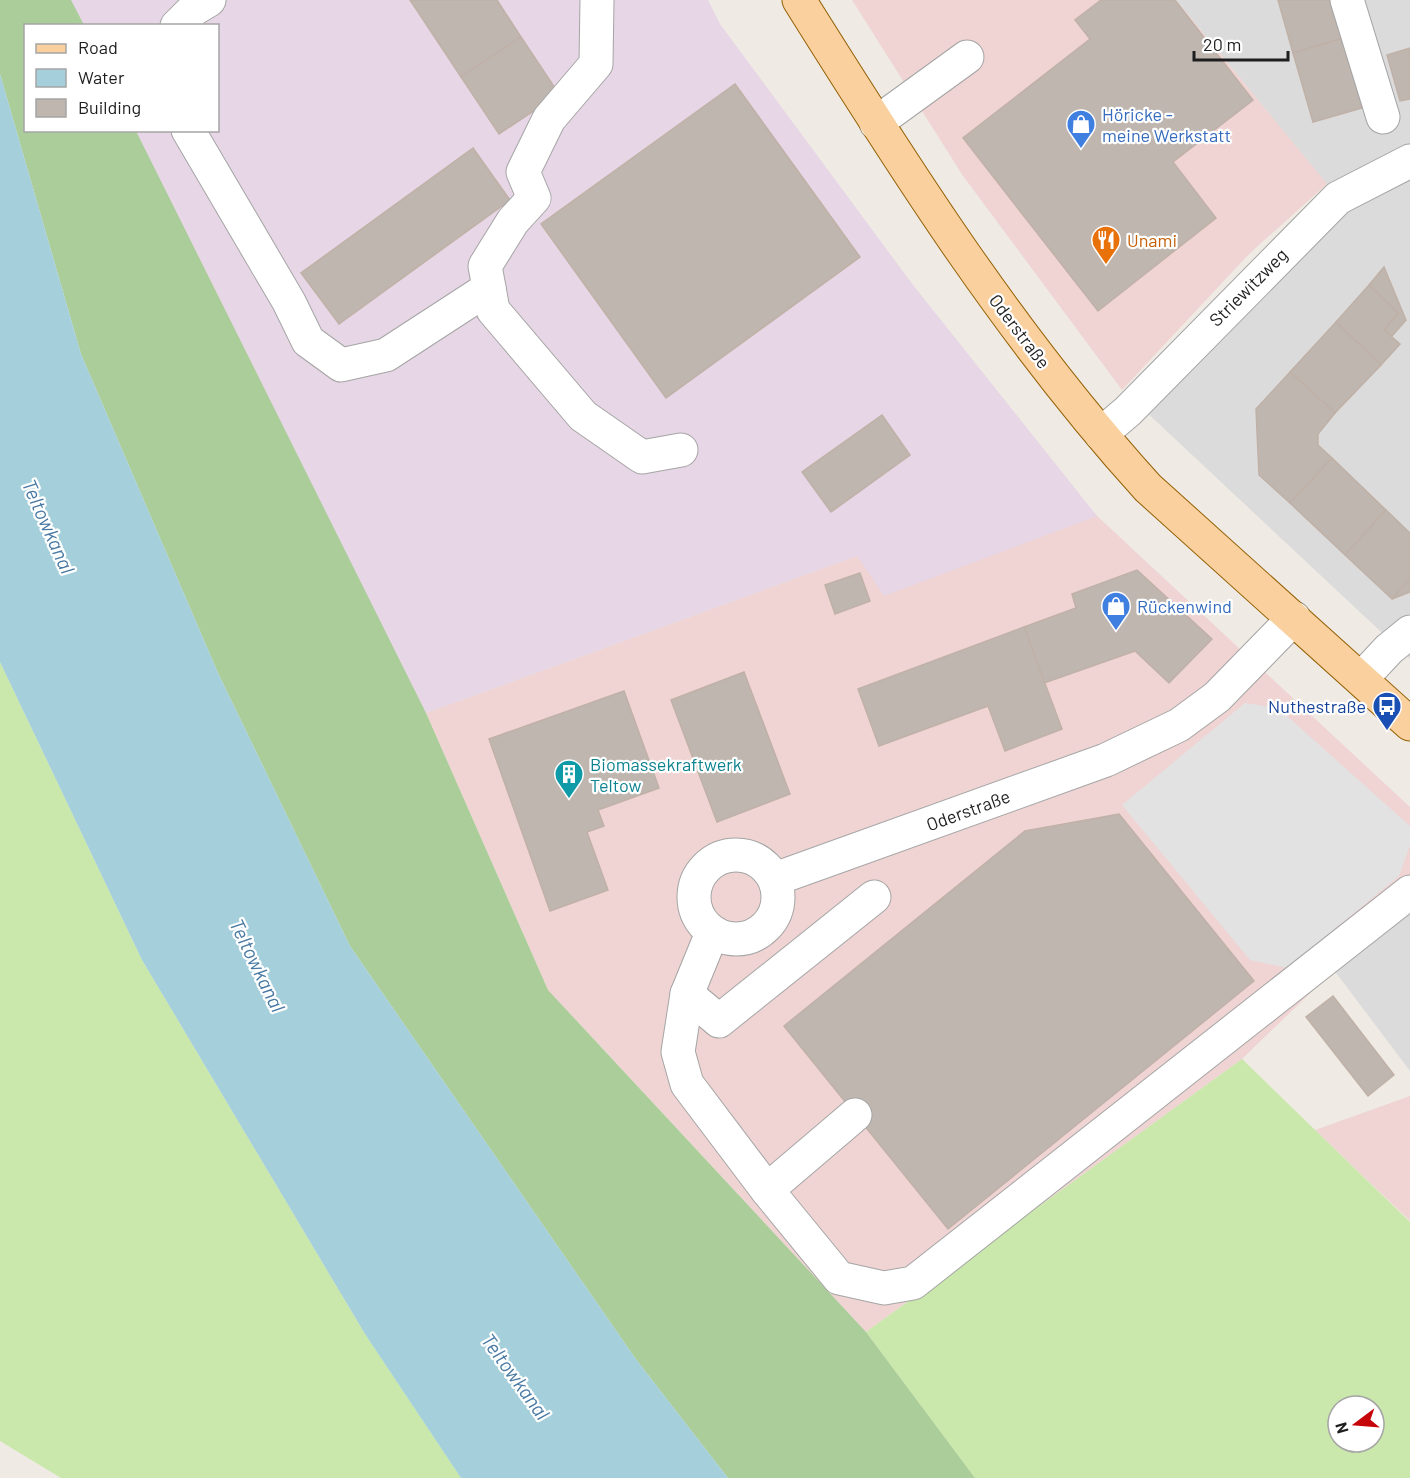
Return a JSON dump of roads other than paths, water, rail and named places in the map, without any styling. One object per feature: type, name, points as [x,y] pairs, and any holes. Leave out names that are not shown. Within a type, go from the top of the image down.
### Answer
[{"type":"main road","name":"Oderstraße","points":[[799,0],[947,233],[1038,355],[1101,434],[1148,488],[1410,724]]},
{"type":"street","points":[[179,24],[194,9],[209,0]]},
{"type":"street","points":[[573,0],[586,5],[597,0],[596,64],[549,119],[524,172],[534,198],[513,221],[485,266],[493,310],[583,416],[642,457],[681,450]]},
{"type":"street","points":[[1347,0],[1383,117]]},
{"type":"street","points":[[876,123],[967,57]]},
{"type":"street","points":[[189,132],[289,302],[308,341],[341,365],[386,355],[489,288]]},
{"type":"street","name":"Striewitzweg","points":[[1101,434],[1128,411],[1338,198],[1410,161]]},
{"type":"street","name":"Oderstraße","points":[[775,879],[1107,760],[1179,725],[1217,697],[1294,618]]},
{"type":"street","points":[[1361,679],[1389,648],[1410,632]]},
{"type":"street","points":[[732,854],[752,857],[765,866],[775,879],[778,896],[774,918],[764,929],[743,940],[721,938],[712,933],[699,920],[693,904],[697,878],[715,859],[732,854]]},
{"type":"street","points":[[712,933],[687,994],[678,1053],[687,1084],[767,1190],[839,1278],[884,1288],[912,1283],[1410,892]]},
{"type":"street","points":[[687,994],[719,1021],[874,897]]},
{"type":"street","points":[[767,1190],[855,1114]]},
{"type":"water","name":"Teltowkanal","points":[[0,74],[81,354],[218,673],[350,946],[635,1358],[728,1478],[461,1478],[365,1334],[142,960],[0,662]]},
{"type":"place","name":"Höricke - meine Werkstatt","points":[[1081,150]]},
{"type":"place","name":"Unami","points":[[1106,266]]},
{"type":"place","name":"Rückenwind","points":[[1116,632]]},
{"type":"place","name":"Nuthestraße","points":[[1387,732]]},
{"type":"place","name":"Biomassekraftwerk Teltow","points":[[569,800]]}]
